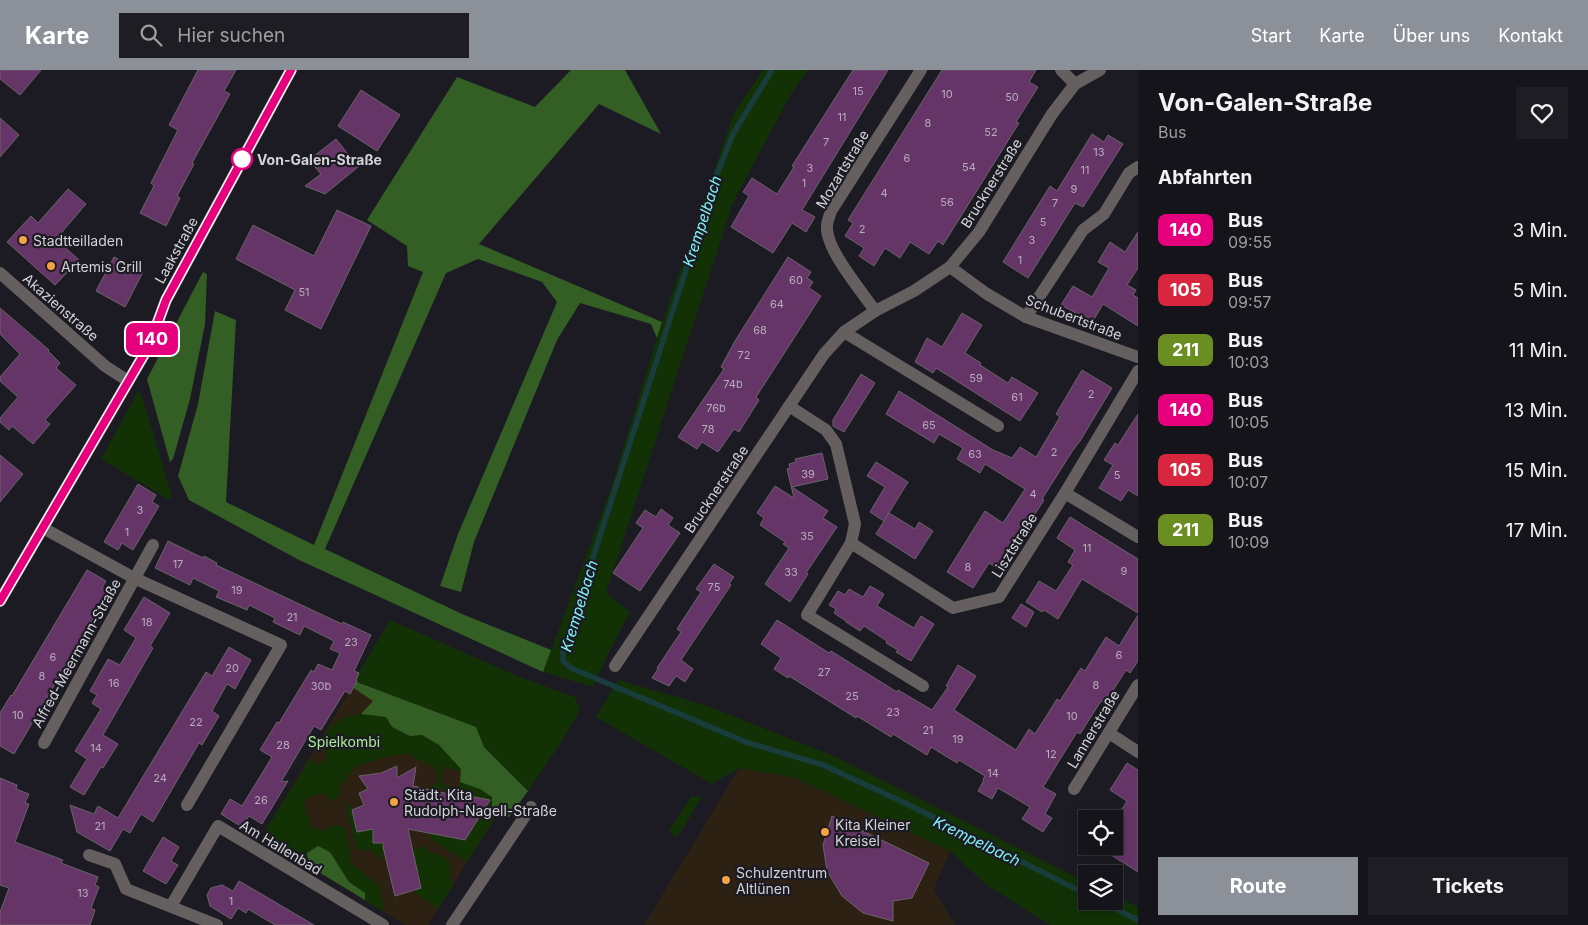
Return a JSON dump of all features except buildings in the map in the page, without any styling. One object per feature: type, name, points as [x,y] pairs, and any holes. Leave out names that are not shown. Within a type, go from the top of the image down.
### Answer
[{"type":"street","name":"Laakstraße","points":[[0,602],[149,346],[166,300],[291,70]]},
{"type":"street","name":"Mozartstraße","points":[[875,311],[834,252],[828,238],[827,226],[831,210],[921,70]]},
{"type":"street","points":[[1061,70],[1075,84]]},
{"type":"street","name":"Brucknerstraße","points":[[614,666],[824,354],[844,332],[875,311],[914,291],[950,267],[979,232],[1052,114],[1075,84],[1100,70]]},
{"type":"street","points":[[1026,317],[1084,230],[1104,214],[1129,173],[1138,167]]},
{"type":"street","name":"Schubertstraße","points":[[950,267],[987,294],[1026,317],[1138,357]]},
{"type":"street","name":"Akazienstraße","points":[[0,273],[105,366],[128,381]]},
{"type":"street","points":[[844,332],[998,426]]},
{"type":"street","name":"Lisztstraße","points":[[851,543],[953,608],[999,597],[1065,493],[1138,371]]},
{"type":"street","points":[[789,406],[826,430],[836,444],[855,524],[851,543],[807,615],[924,686]]},
{"type":"street","points":[[1065,493],[1138,537]]},
{"type":"street","name":"Alfred-Meermann-Straße","points":[[43,528],[134,578],[281,645],[187,805]]},
{"type":"street","name":"Alfred-Meermann-Straße","points":[[44,743],[153,545]]},
{"type":"street","name":"Lannerstraße","points":[[1074,789],[1138,685]]},
{"type":"street","points":[[1109,733],[1138,752]]},
{"type":"street","points":[[452,925],[531,807]]},
{"type":"street","name":"Am Hallenbad","points":[[170,906],[218,826],[383,925]]},
{"type":"street","points":[[89,855],[115,864],[126,889],[217,925]]},
{"type":"shaded area","name":"Städt. Kita Rudolph-Nagell-Straße","points":[[352,687],[512,791],[428,925],[405,925],[261,838]]},
{"type":"shaded area","name":"Kita Kleiner Kreisel","points":[[739,768],[793,777],[950,851],[934,889],[955,925],[644,925]]},
{"type":"green space","points":[[571,70],[625,70],[661,134],[599,104],[479,244],[662,322],[657,338],[651,324],[580,303],[557,340],[474,542],[461,592],[440,586],[458,534],[557,302],[542,282],[478,259],[446,273],[325,549],[462,614],[551,650],[543,672],[299,560],[189,500],[178,476],[198,404],[215,311],[236,320],[226,502],[314,545],[423,272],[408,266],[407,246],[367,220],[457,77],[535,107]]},
{"type":"green space","points":[[763,70],[808,70],[791,94],[733,202],[606,593],[630,612],[593,687],[543,672],[610,491],[657,338],[734,113]]},
{"type":"green space","points":[[203,272],[207,274],[205,324],[190,399],[173,459],[170,462],[147,379]]},
{"type":"green space","points":[[138,392],[141,394],[172,496],[170,500],[101,459]]},
{"type":"green space","points":[[390,620],[522,678],[575,697],[580,710],[528,791],[484,747],[475,727],[354,681]]},
{"type":"green space","points":[[618,680],[705,705],[836,757],[1078,878],[1078,910],[1123,910],[1123,900],[1138,907],[1138,925],[1050,925],[988,886],[950,851],[793,777],[739,768],[712,784],[596,717]]},
{"type":"green space","points":[[354,681],[476,727],[484,747],[528,791],[509,817],[495,817],[498,813],[492,807],[492,797],[480,789],[460,782],[461,769],[439,745],[422,735],[410,736],[392,727],[386,717],[361,714],[373,701],[352,687]]},
{"type":"green space","name":"Spielkombi","points":[[361,714],[386,717],[392,727],[410,736],[422,735],[439,745],[462,769],[461,771],[443,767],[440,783],[459,788],[460,782],[480,789],[492,797],[498,813],[467,862],[431,839],[429,833],[489,800],[431,787],[438,780],[436,768],[407,754],[385,757],[355,767],[341,786],[337,799],[331,801],[325,793],[316,794],[306,799],[304,805],[312,827],[322,831],[335,825],[344,827],[351,851],[349,854],[351,863],[380,887],[384,912],[365,900],[365,893],[349,882],[330,852],[307,853],[309,866],[261,838],[310,759],[318,765],[327,756],[321,740],[329,729],[342,719]]},
{"type":"green space","points":[[691,797],[702,797],[677,838],[669,830]]},
{"type":"green space","points":[[350,804],[355,809],[352,810],[373,829],[373,843],[384,843],[381,860],[371,849],[357,850],[346,807]]},
{"type":"green space","points":[[318,846],[330,852],[349,882],[365,893],[365,900],[309,866],[307,853]]},
{"type":"green space","points":[[426,846],[428,852],[438,854],[449,861],[452,887],[438,909],[415,893],[421,887],[413,850]]},
{"type":"waterway","name":"Krempelbach","points":[[772,70],[733,134],[717,174],[563,650],[563,661],[571,668],[746,742],[823,765],[905,803],[1078,890]]},
{"type":"waterway","name":"Krempelbach","points":[[1118,910],[1138,920]]},
{"type":"bus line","name":"140","points":[[0,601],[149,346],[166,300],[291,70]]},
{"type":"place","name":"Von-Galen-Straße","points":[[242,159]]},
{"type":"place","name":"Stadtteilladen","points":[[23,240]]},
{"type":"place","name":"Artemis Grill","points":[[51,266]]},
{"type":"place","name":"Städt. Kita Rudolph-Nagell-Straße","points":[[394,802]]},
{"type":"place","name":"Kita Kleiner Kreisel","points":[[825,832]]},
{"type":"place","name":"Schulzentrum Altlünen","points":[[726,880]]}]
